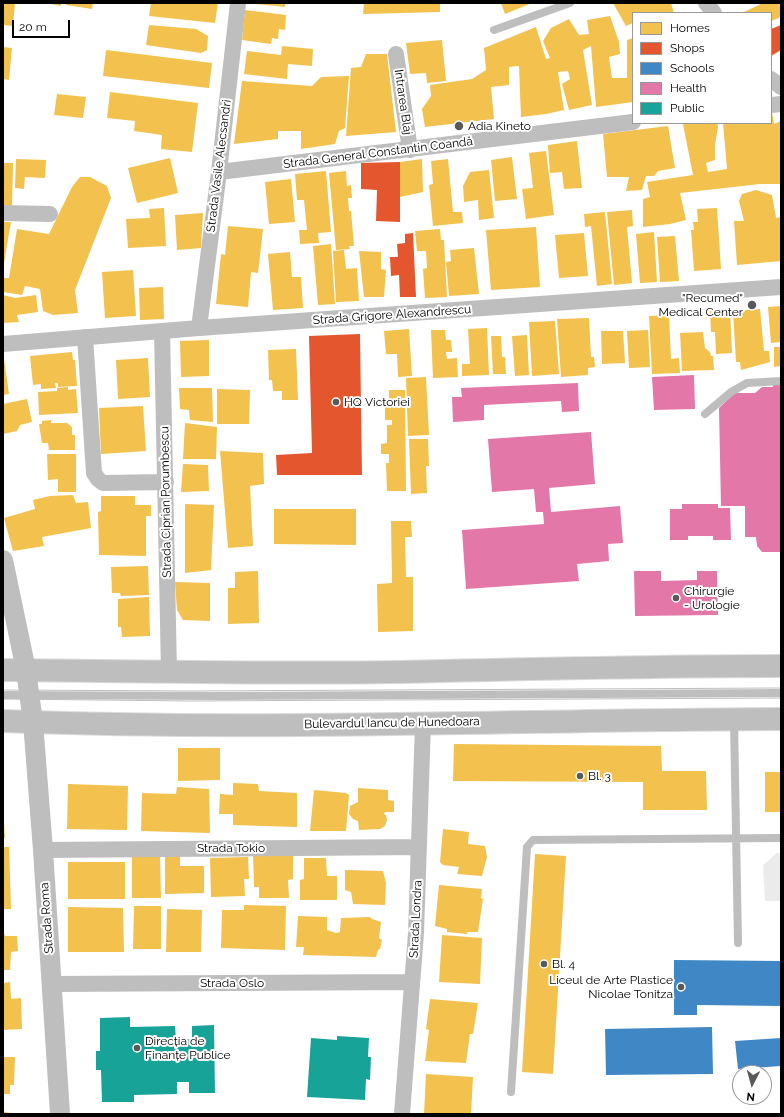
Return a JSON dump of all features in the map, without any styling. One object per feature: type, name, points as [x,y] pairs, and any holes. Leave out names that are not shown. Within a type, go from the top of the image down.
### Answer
[{"type":"main road","points":[[3,670],[396,672],[531,668],[781,666]]},
{"type":"main road","name":"Bulevardul Iancu de Hunedoara","points":[[3,721],[222,725],[781,719]]},
{"type":"street","name":"Strada Vasile Alecsandri","points":[[199,328],[219,172],[238,3]]},
{"type":"street","points":[[706,3],[713,12]]},
{"type":"street","name":"Intrarea Blaj","points":[[396,54],[410,150]]},
{"type":"street","points":[[772,80],[781,87]]},
{"type":"street","name":"Strada General Constantin Coandă","points":[[219,172],[632,122]]},
{"type":"street","points":[[3,213],[50,214]]},
{"type":"street","name":"Strada Grigore Alexandrescu","points":[[3,344],[199,328],[781,287]]},
{"type":"street","name":"Strada Ciprian Porumbescu","points":[[162,331],[169,672]]},
{"type":"street","points":[[85,337],[94,474],[103,482],[166,482]]},
{"type":"street","name":"Strada Roma","points":[[3,560],[26,670],[33,722],[60,1114]]},
{"type":"street","name":"Strada Londra","points":[[402,1114],[412,982],[419,847],[423,723]]},
{"type":"street","name":"Strada Tokio","points":[[43,850],[419,847]]},
{"type":"street","name":"Strada Oslo","points":[[52,984],[412,982]]},
{"type":"lane","points":[[494,30],[570,3]]},
{"type":"lane","points":[[705,414],[731,392],[747,383],[781,381]]},
{"type":"lane","points":[[3,695],[220,696],[781,693]]},
{"type":"lane","points":[[734,720],[738,943]]},
{"type":"lane","points":[[511,1092],[526,847],[528,844],[533,840],[781,838]]},
{"type":"shaded area","points":[[777,853],[781,853],[781,901],[765,901],[763,865]]},
{"type":"building: Homes","points":[[3,3],[15,3],[13,26],[3,25]]},
{"type":"building: Homes","points":[[47,3],[61,3],[61,6]]},
{"type":"building: Homes","points":[[66,3],[93,3],[92,9],[66,5]]},
{"type":"building: Homes","points":[[151,3],[218,3],[215,23],[149,16]]},
{"type":"building: Homes","points":[[285,3],[285,7],[256,4]]},
{"type":"building: Homes","points":[[364,3],[440,3],[440,12],[363,14]]},
{"type":"building: Homes","points":[[501,3],[532,3],[505,14]]},
{"type":"building: Homes","points":[[613,3],[671,3],[674,12],[632,12],[632,23],[626,26]]},
{"type":"building: Homes","points":[[763,3],[781,3],[781,17],[772,21],[772,12],[744,12]]},
{"type":"building: Homes","points":[[245,10],[286,15],[285,30],[279,29],[278,39],[272,38],[271,44],[242,40]]},
{"type":"building: Homes","points":[[610,16],[619,42],[620,54],[609,57],[612,78],[627,78],[627,40],[632,38],[632,102],[596,107],[591,46],[583,50],[592,105],[569,110],[562,84],[570,79],[568,71],[558,72],[564,110],[521,117],[519,66],[509,67],[509,85],[491,87],[494,119],[425,127],[422,109],[431,96],[430,85],[472,79],[486,70],[484,48],[536,27],[546,59],[550,58],[543,41],[551,28],[569,19],[579,35],[589,34],[587,20]]},
{"type":"building: Homes","points":[[149,25],[196,29],[208,36],[207,50],[201,53],[146,45]]},
{"type":"building: Homes","points":[[442,40],[446,81],[427,83],[426,73],[410,74],[406,43]]},
{"type":"building: Homes","points":[[282,46],[313,49],[312,66],[288,64],[287,79],[244,74],[247,51],[281,55]]},
{"type":"building: Homes","points":[[3,47],[12,48],[9,80],[3,79]]},
{"type":"building: Homes","points":[[106,50],[212,63],[209,88],[103,76]]},
{"type":"building: Homes","points":[[366,54],[387,54],[396,132],[346,136],[351,68],[361,67]]},
{"type":"building: Homes","points":[[349,76],[345,128],[339,131],[335,144],[301,149],[301,131],[278,131],[278,139],[234,144],[242,81],[312,86],[321,77]]},
{"type":"building: Homes","points":[[110,92],[198,103],[192,152],[161,149],[162,135],[134,131],[135,121],[107,118]]},
{"type":"building: Homes","points":[[57,94],[86,97],[83,118],[54,115]]},
{"type":"building: Homes","points":[[772,112],[774,124],[781,121],[781,184],[760,184],[680,193],[686,220],[670,224],[643,227],[643,199],[650,197],[647,182],[693,175],[683,124],[717,124],[715,160],[706,163],[708,172],[727,169],[723,124],[772,124]]},
{"type":"building: Homes","points":[[668,126],[675,168],[658,171],[654,176],[646,176],[642,190],[626,191],[629,177],[607,177],[603,134]]},
{"type":"building: Homes","points":[[577,141],[582,188],[564,189],[562,172],[550,173],[548,145]]},
{"type":"building: Homes","points":[[546,151],[554,215],[526,219],[522,189],[533,188],[529,153]]},
{"type":"building: Homes","points":[[512,157],[517,199],[495,201],[491,160]]},
{"type":"building: Homes","points":[[170,158],[178,193],[137,203],[128,168]]},
{"type":"building: Homes","points":[[16,159],[46,160],[45,178],[25,177],[24,189],[15,188]]},
{"type":"building: Homes","points":[[422,159],[423,192],[400,197],[400,162]]},
{"type":"building: Homes","points":[[448,159],[453,212],[462,212],[463,223],[433,226],[429,185],[433,184],[431,161]]},
{"type":"building: Homes","points":[[3,163],[13,163],[12,207],[3,207]]},
{"type":"building: Homes","points":[[489,170],[494,218],[479,220],[478,200],[464,202],[463,186],[470,172]]},
{"type":"building: Homes","points":[[326,171],[331,232],[318,233],[319,243],[300,244],[299,230],[307,230],[304,200],[297,200],[295,174]]},
{"type":"building: Homes","points":[[346,171],[347,186],[351,185],[352,198],[348,198],[349,211],[351,211],[354,246],[349,246],[350,249],[336,250],[329,173]]},
{"type":"building: Homes","points":[[80,177],[90,177],[107,186],[111,198],[75,290],[78,313],[53,315],[43,311],[40,289],[25,286],[22,295],[3,292],[3,278],[9,278],[17,229],[49,234],[72,187]]},
{"type":"building: Homes","points":[[291,179],[295,222],[269,224],[265,182]]},
{"type":"building: Homes","points":[[756,190],[772,195],[776,218],[781,217],[781,261],[737,265],[734,221],[744,221],[739,201],[742,194]]},
{"type":"building: Homes","points":[[164,208],[166,246],[128,248],[126,219],[150,218],[149,209]]},
{"type":"building: Homes","points":[[717,208],[721,269],[694,271],[691,230],[694,230],[693,222],[698,222],[697,209]]},
{"type":"building: Homes","points":[[632,210],[633,226],[627,227],[632,283],[614,285],[607,212]]},
{"type":"building: Homes","points":[[605,212],[612,284],[597,286],[591,226],[585,227],[584,214]]},
{"type":"building: Homes","points":[[203,213],[201,248],[177,250],[175,215]]},
{"type":"building: Homes","points":[[3,222],[11,222],[4,263],[3,263]]},
{"type":"building: Homes","points":[[228,226],[263,229],[258,273],[251,272],[248,307],[216,304],[221,254],[225,255]]},
{"type":"building: Homes","points":[[536,227],[540,287],[491,290],[486,230]]},
{"type":"building: Homes","points":[[440,229],[441,240],[444,240],[447,297],[425,298],[423,269],[427,268],[426,251],[417,251],[415,231]]},
{"type":"building: Homes","points":[[654,232],[657,282],[640,283],[636,234]]},
{"type":"building: Homes","points":[[584,233],[588,276],[559,278],[555,235]]},
{"type":"building: Homes","points":[[675,236],[679,281],[660,282],[657,237]]},
{"type":"building: Homes","points":[[331,244],[335,304],[318,305],[313,246]]},
{"type":"building: Homes","points":[[474,248],[479,294],[449,296],[446,262],[451,261],[450,250]]},
{"type":"building: Homes","points":[[344,250],[346,269],[357,268],[359,301],[336,302],[333,251]]},
{"type":"building: Homes","points":[[359,251],[381,252],[381,269],[386,270],[384,297],[364,297]]},
{"type":"building: Homes","points":[[290,252],[292,277],[301,277],[303,308],[273,310],[268,254]]},
{"type":"building: Homes","points":[[133,270],[136,316],[105,318],[102,272]]},
{"type":"building: Homes","points":[[163,287],[164,319],[140,320],[139,288]]},
{"type":"building: Homes","points":[[3,295],[15,298],[36,295],[38,312],[17,315],[19,322],[3,323]]},
{"type":"building: Homes","points":[[781,306],[781,342],[771,343],[768,307]]},
{"type":"building: Homes","points":[[760,309],[764,351],[769,351],[770,362],[741,370],[740,362],[736,362],[733,311]]},
{"type":"building: Homes","points":[[730,310],[732,353],[716,354],[715,332],[711,332],[710,311]]},
{"type":"building: Homes","points":[[669,315],[671,359],[679,358],[680,373],[652,374],[649,316]]},
{"type":"building: Homes","points":[[589,318],[591,357],[594,357],[595,367],[588,368],[588,375],[561,377],[557,319]]},
{"type":"building: Homes","points":[[555,321],[559,374],[532,376],[529,322]]},
{"type":"building: Homes","points":[[487,328],[489,375],[462,376],[462,364],[470,364],[468,329]]},
{"type":"building: Homes","points":[[409,329],[412,376],[398,377],[397,354],[386,354],[384,331]]},
{"type":"building: Homes","points":[[431,330],[445,330],[446,340],[451,340],[452,352],[446,352],[447,359],[457,358],[458,377],[433,378]]},
{"type":"building: Homes","points":[[648,330],[650,367],[629,368],[627,331]]},
{"type":"building: Homes","points":[[601,331],[623,331],[625,363],[602,364]]},
{"type":"building: Homes","points":[[703,332],[705,348],[710,352],[711,356],[713,356],[714,370],[682,371],[680,333]]},
{"type":"building: Homes","points":[[527,335],[529,375],[515,376],[512,336]]},
{"type":"building: Homes","points":[[491,336],[501,336],[502,357],[505,357],[506,374],[493,374]]},
{"type":"building: Homes","points":[[209,340],[209,376],[181,377],[180,341]]},
{"type":"building: Homes","points":[[774,347],[781,347],[781,366],[774,367]]},
{"type":"building: Homes","points":[[296,349],[298,400],[282,400],[282,391],[273,391],[272,380],[269,380],[268,350]]},
{"type":"building: Homes","points":[[3,351],[9,394],[3,395]]},
{"type":"building: Homes","points":[[72,352],[73,360],[75,360],[77,386],[58,387],[58,383],[55,383],[56,388],[41,389],[41,384],[33,385],[30,356]]},
{"type":"building: Homes","points":[[148,358],[150,397],[118,399],[116,360]]},
{"type":"building: Homes","points":[[426,377],[429,435],[408,436],[406,378]]},
{"type":"building: Homes","points":[[68,387],[68,390],[76,389],[78,413],[39,415],[38,392],[57,391],[57,388]]},
{"type":"building: Homes","points":[[179,388],[212,388],[213,422],[190,420],[189,410],[180,409]]},
{"type":"building: Homes","points":[[217,389],[250,390],[249,424],[217,424]]},
{"type":"building: Homes","points":[[389,390],[405,390],[406,491],[387,491],[386,463],[389,463],[389,454],[381,454],[381,444],[387,443],[387,425],[392,425],[392,420],[385,420],[385,400],[389,400]]},
{"type":"building: Homes","points":[[27,399],[32,422],[20,425],[17,431],[3,434],[3,404]]},
{"type":"building: Homes","points":[[143,406],[146,451],[101,454],[99,408]]},
{"type":"building: Homes","points":[[51,420],[51,423],[67,423],[72,427],[72,435],[75,435],[75,450],[49,450],[48,443],[42,443],[39,424],[42,424],[42,421]]},
{"type":"building: Homes","points":[[185,423],[217,427],[216,459],[183,459]]},
{"type":"building: Homes","points":[[409,439],[428,439],[429,466],[426,466],[427,493],[411,494]]},
{"type":"building: Homes","points":[[220,451],[263,453],[264,484],[250,486],[253,546],[228,548]]},
{"type":"building: Homes","points":[[47,454],[76,454],[76,492],[58,492],[58,479],[48,480]]},
{"type":"building: Homes","points":[[183,464],[208,465],[209,491],[181,492]]},
{"type":"building: Homes","points":[[73,495],[76,503],[88,502],[91,528],[42,537],[44,546],[13,551],[4,518],[35,509],[33,500],[50,496]]},
{"type":"building: Homes","points":[[101,496],[135,496],[135,505],[151,505],[151,516],[146,516],[146,556],[99,555],[98,512],[101,511]]},
{"type":"building: Homes","points":[[185,504],[214,505],[211,570],[185,573]]},
{"type":"building: Homes","points":[[274,509],[356,509],[356,545],[274,544]]},
{"type":"building: Homes","points":[[391,521],[411,521],[412,537],[405,537],[406,577],[413,577],[413,631],[378,632],[377,584],[392,583]]},
{"type":"building: Homes","points":[[148,566],[149,595],[121,596],[120,593],[112,593],[111,567]]},
{"type":"building: Homes","points":[[258,571],[259,623],[228,624],[228,588],[235,588],[235,572]]},
{"type":"building: Homes","points":[[175,582],[210,583],[210,621],[183,620],[177,610]]},
{"type":"building: Homes","points":[[149,597],[150,636],[122,637],[121,627],[118,627],[118,599]]},
{"type":"building: Homes","name":"Bl. 3","points":[[454,744],[661,746],[662,771],[706,771],[707,810],[643,810],[643,782],[453,781]]},
{"type":"building: Homes","points":[[178,748],[220,748],[220,780],[178,781]]},
{"type":"building: Homes","points":[[765,772],[781,772],[781,812],[765,812]]},
{"type":"building: Homes","points":[[233,783],[258,784],[259,791],[297,793],[297,827],[233,825],[233,814],[219,814],[220,794],[233,795]]},
{"type":"building: Homes","points":[[68,784],[128,786],[127,830],[67,829]]},
{"type":"building: Homes","points":[[177,787],[209,789],[210,833],[141,831],[142,793],[176,794]]},
{"type":"building: Homes","points":[[358,788],[388,790],[388,800],[394,801],[394,812],[385,812],[384,814],[386,815],[387,820],[385,826],[380,829],[359,830],[358,821],[353,819],[349,814],[350,806],[358,802]]},
{"type":"building: Homes","points":[[314,790],[346,793],[349,795],[346,831],[310,831]]},
{"type":"building: Homes","points":[[3,822],[5,838],[3,839]]},
{"type":"building: Homes","points":[[443,829],[469,832],[468,844],[485,846],[487,857],[482,876],[457,874],[459,867],[443,865],[440,862]]},
{"type":"building: Homes","points":[[3,847],[9,847],[11,909],[3,909]]},
{"type":"building: Homes","points":[[293,853],[293,879],[288,880],[289,898],[259,898],[259,887],[254,887],[253,854]]},
{"type":"building: Homes","name":"Bl. 4","points":[[535,854],[566,856],[553,1074],[522,1072]]},
{"type":"building: Homes","points":[[132,855],[160,855],[161,898],[132,898]]},
{"type":"building: Homes","points":[[165,855],[180,855],[180,866],[204,866],[204,893],[165,894]]},
{"type":"building: Homes","points":[[248,857],[249,879],[244,879],[245,896],[211,897],[210,858]]},
{"type":"building: Homes","points":[[304,858],[326,858],[327,876],[337,876],[337,900],[300,900],[300,880],[304,879]]},
{"type":"building: Homes","points":[[68,862],[125,862],[125,899],[68,899]]},
{"type":"building: Homes","points":[[345,870],[383,871],[386,883],[385,905],[353,904],[351,892],[345,890]]},
{"type":"building: Homes","points":[[439,885],[482,889],[481,898],[483,899],[478,932],[467,932],[467,934],[447,932],[447,929],[435,926]]},
{"type":"building: Homes","points":[[244,905],[286,906],[285,950],[221,948],[222,910],[244,910]]},
{"type":"building: Homes","points":[[134,906],[161,906],[161,949],[133,949]]},
{"type":"building: Homes","points":[[68,907],[123,908],[124,952],[68,952]]},
{"type":"building: Homes","points":[[167,909],[202,910],[201,952],[166,952]]},
{"type":"building: Homes","points":[[298,916],[327,917],[327,930],[336,933],[340,932],[341,918],[370,917],[381,922],[379,938],[382,940],[380,949],[378,950],[376,957],[303,955],[304,947],[296,947]]},
{"type":"building: Homes","points":[[3,931],[5,936],[17,936],[18,951],[11,952],[10,970],[3,970]]},
{"type":"building: Homes","points":[[442,935],[482,938],[480,984],[439,982]]},
{"type":"building: Homes","points":[[10,982],[11,999],[21,998],[22,1029],[3,1030],[3,983]]},
{"type":"building: Homes","points":[[430,999],[478,1003],[473,1034],[470,1034],[466,1063],[425,1061],[429,1030],[426,1029]]},
{"type":"building: Homes","points":[[3,1057],[15,1057],[14,1085],[10,1085],[10,1094],[3,1094]]},
{"type":"building: Homes","points":[[426,1074],[473,1077],[471,1114],[424,1114]]},
{"type":"building: Homes","points":[[3,1110],[5,1112],[17,1114],[3,1114]]},
{"type":"building: Shops","points":[[781,25],[781,50],[772,55],[772,29]]},
{"type":"building: Shops","points":[[400,162],[400,222],[376,221],[377,190],[361,189],[361,163]]},
{"type":"building: Shops","points":[[413,233],[416,297],[400,297],[399,275],[391,276],[390,257],[398,257],[397,244],[405,243],[405,234]]},
{"type":"building: Shops","name":"HQ Victoriei","points":[[360,334],[362,475],[277,475],[276,455],[312,453],[309,336]]},
{"type":"building: Schools","points":[[674,960],[781,961],[781,1006],[697,1005],[697,1015],[674,1015]]},
{"type":"building: Schools","points":[[712,1027],[713,1074],[606,1075],[605,1029]]},
{"type":"building: Schools","points":[[781,1038],[781,1066],[738,1065],[735,1041]]},
{"type":"building: Health","points":[[694,375],[695,409],[654,410],[652,377]]},
{"type":"building: Health","points":[[578,383],[579,411],[562,412],[561,401],[484,405],[484,420],[453,422],[452,397],[462,397],[461,388]]},
{"type":"building: Health","points":[[773,383],[781,383],[781,552],[762,552],[757,546],[756,537],[745,537],[745,506],[721,506],[719,408],[735,393],[755,393],[762,387],[773,387]]},
{"type":"building: Health","points":[[591,432],[595,484],[549,488],[551,512],[620,506],[623,543],[608,544],[609,561],[577,564],[579,581],[466,589],[462,530],[544,524],[543,512],[536,512],[534,489],[492,492],[488,439]]},
{"type":"building: Health","points":[[682,504],[718,504],[718,508],[730,508],[731,540],[713,540],[713,536],[688,536],[688,540],[670,540],[670,509],[682,509]]},
{"type":"building: Health","name":"Chirurgie - Urologie","points":[[634,571],[661,571],[661,581],[697,580],[697,571],[717,571],[718,615],[635,616]]},
{"type":"building: Public","points":[[130,1017],[130,1027],[175,1026],[176,1040],[192,1039],[192,1026],[214,1025],[215,1093],[189,1093],[189,1082],[177,1082],[177,1094],[134,1095],[134,1102],[102,1102],[101,1070],[96,1070],[96,1051],[100,1051],[100,1018]]},
{"type":"building: Public","points":[[337,1036],[369,1038],[368,1057],[371,1057],[370,1080],[366,1079],[365,1100],[307,1097],[311,1038],[337,1040]]},
{"type":"tram line","points":[[3,690],[192,691],[781,688]]},
{"type":"tram line","points":[[3,699],[191,701],[781,698]]},
{"type":"place","name":"Adia Kineto","points":[[459,126]]},
{"type":"place","name":"\"Recumed\" Medical Center","points":[[752,305]]},
{"type":"place","name":"HQ Victoriei","points":[[336,402]]},
{"type":"place","name":"Chirurgie - Urologie","points":[[676,598]]},
{"type":"place","name":"Bl. 3","points":[[580,776]]},
{"type":"place","name":"Bl. 4","points":[[544,964]]},
{"type":"place","name":"Liceul de Arte Plastice Nicolae Tonitza","points":[[681,987]]},
{"type":"place","name":"Direcția de Finanțe Publice","points":[[137,1048]]}]
